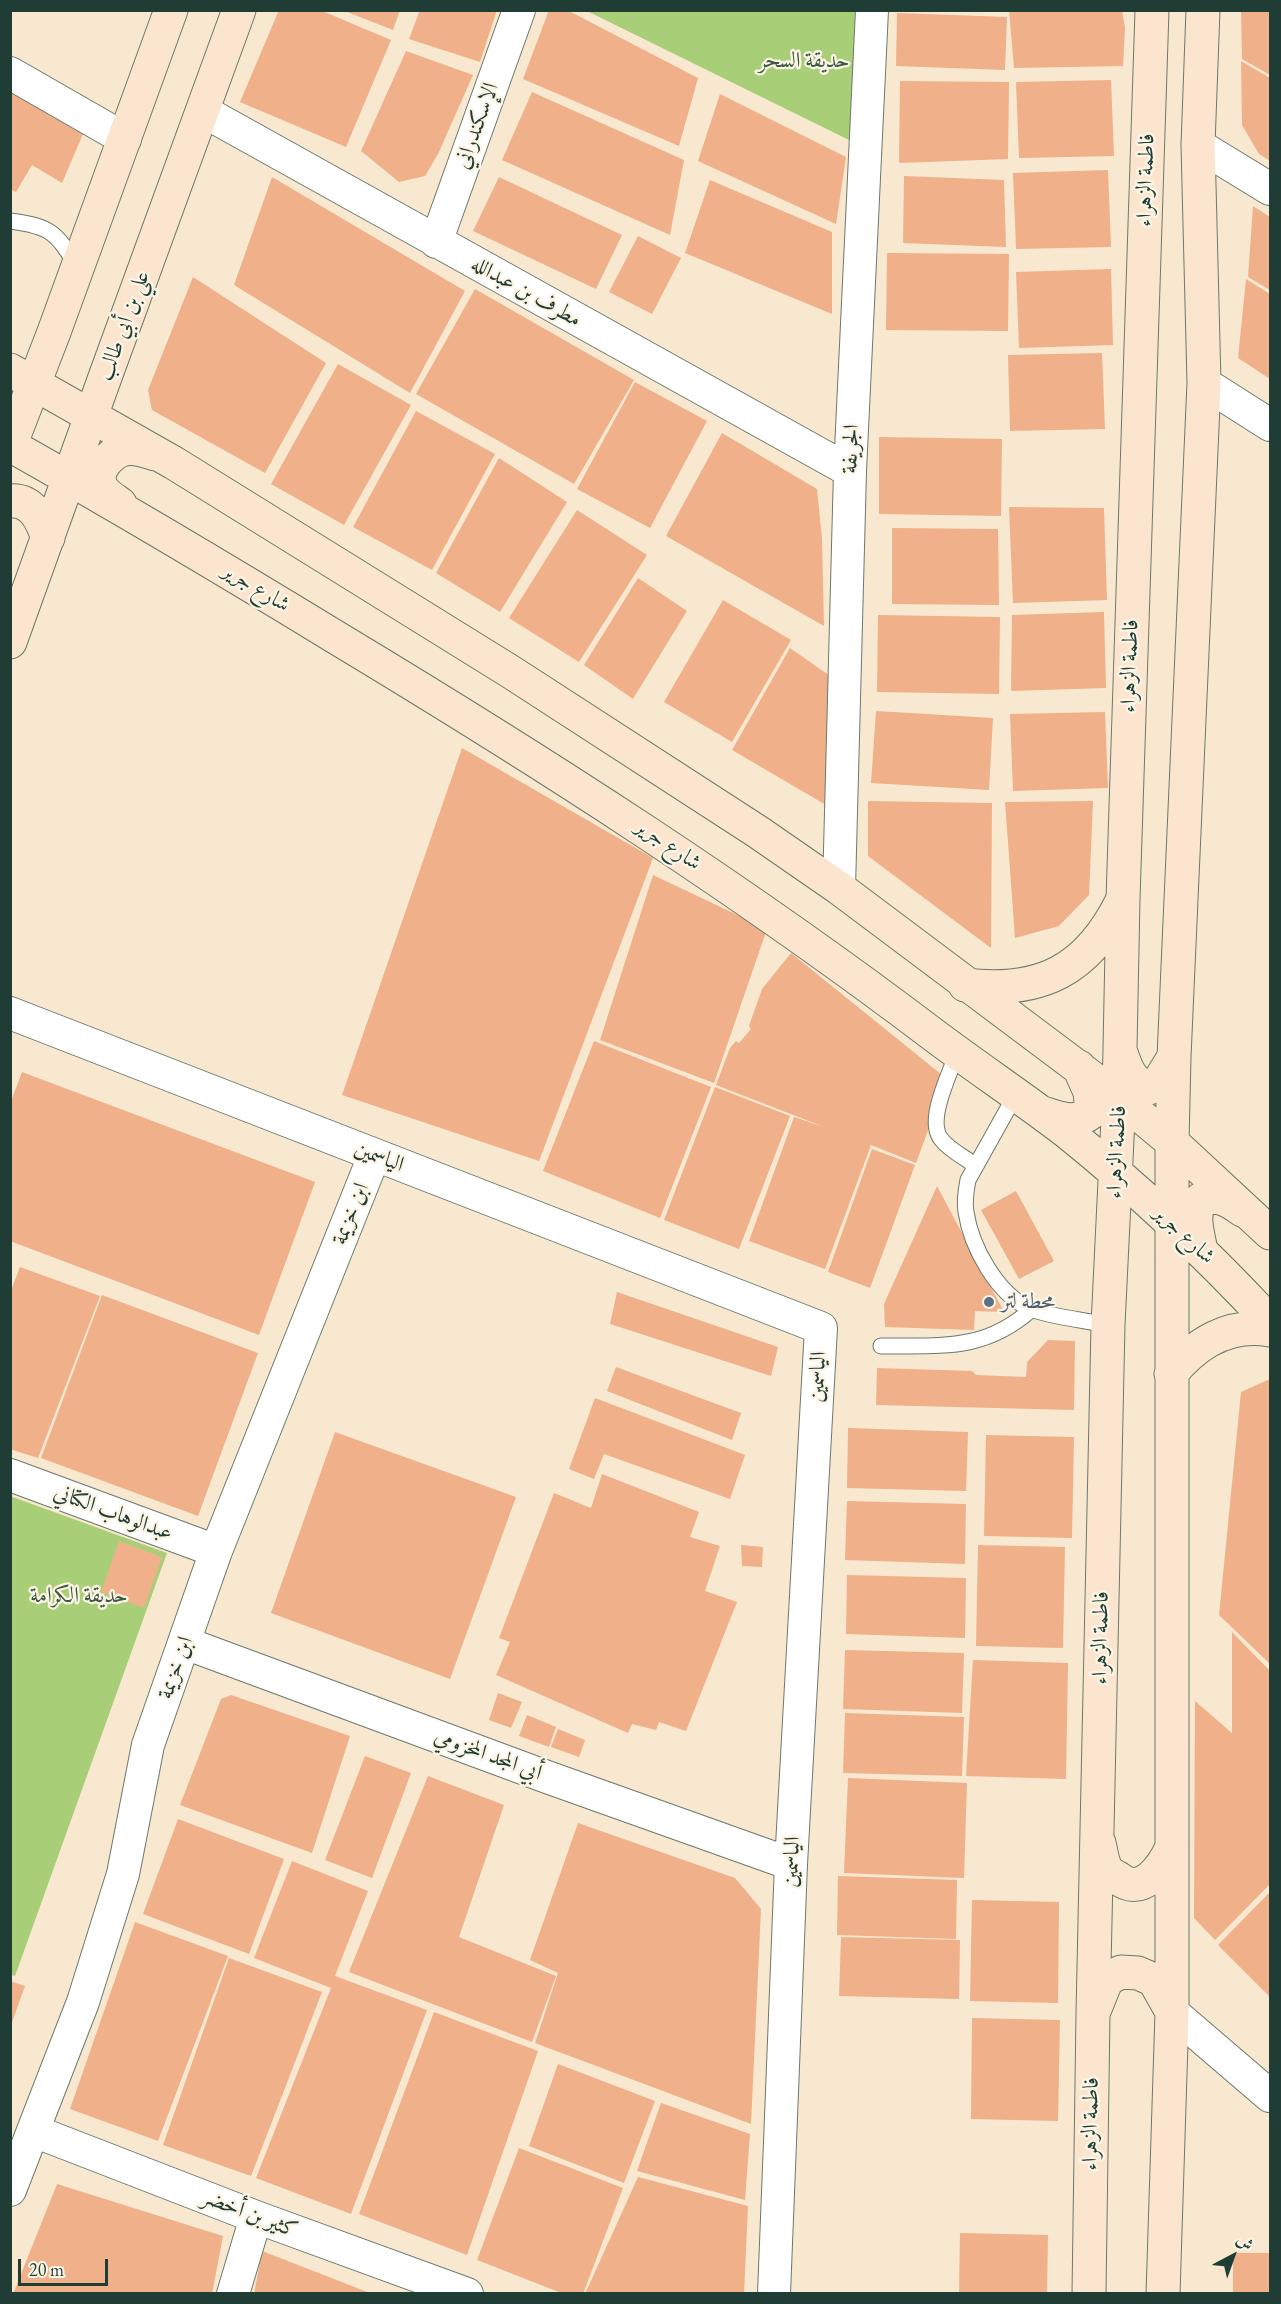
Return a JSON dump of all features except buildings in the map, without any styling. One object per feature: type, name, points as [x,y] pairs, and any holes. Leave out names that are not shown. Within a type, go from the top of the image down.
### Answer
[{"type":"main road","points":[[11,445],[22,377],[48,348],[171,10]]},
{"type":"main road","name":"علي بن أبي طالب","points":[[10,642],[239,10]]},
{"type":"main road","name":"فاطمة الزهراء","points":[[1089,2294],[1092,2013],[1107,1325],[1119,1098],[1123,899],[1152,10]]},
{"type":"main road","points":[[1163,2294],[1172,2012],[1172,1142],[1204,383],[1198,145],[1203,10]]},
{"type":"main road","points":[[48,348],[56,378],[65,386],[86,390],[104,380]]},
{"type":"main road","points":[[22,377],[162,456],[511,672],[758,832],[839,888],[965,985],[1119,1098],[1172,1142],[1263,1227]]},
{"type":"main road","name":"شارع جرير","points":[[11,445],[130,513],[479,723],[629,819],[757,906],[1027,1102],[1116,1173],[1202,1251],[1270,1322]]},
{"type":"main road","points":[[130,513],[102,488],[99,475],[102,466],[117,452],[125,449],[135,448],[162,456]]},
{"type":"main road","points":[[10,501],[28,505],[35,512],[48,538]]},
{"type":"main road","points":[[965,985],[993,988],[1021,986],[1047,978],[1072,965],[1094,947],[1110,925],[1123,899]]},
{"type":"main road","points":[[1120,1050],[1127,1072],[1136,1082],[1149,1088],[1158,1083],[1174,1057]]},
{"type":"main road","points":[[1027,1102],[1065,1120],[1078,1120],[1092,1112],[1090,1092],[1079,1067]]},
{"type":"main road","points":[[1202,1251],[1195,1219],[1196,1208],[1201,1199],[1215,1196],[1228,1199],[1263,1227]]},
{"type":"main road","points":[[1112,1251],[1126,1226],[1134,1217],[1143,1213],[1156,1221],[1164,1231],[1171,1263]]},
{"type":"main road","points":[[1171,1374],[1184,1358],[1200,1345],[1218,1335],[1238,1330],[1259,1328],[1270,1330]]},
{"type":"main road","points":[[1096,1835],[1106,1869],[1122,1882],[1133,1885],[1146,1882],[1164,1864],[1172,1847]]},
{"type":"main road","points":[[1092,2013],[1107,1979],[1121,1972],[1138,1973],[1154,1980],[1172,2012]]},
{"type":"street","name":"الإسكندراني","points":[[436,242],[519,10]]},
{"type":"street","name":"الجريفة","points":[[839,888],[850,471],[872,10]]},
{"type":"street","points":[[10,73],[125,139]]},
{"type":"street","name":"مطرف بن عبدالله","points":[[203,111],[850,471]]},
{"type":"street","points":[[1198,145],[1270,189]]},
{"type":"street","points":[[1204,383],[1270,425]]},
{"type":"street","name":"الياسمين","points":[[10,1013],[820,1328],[791,1864],[774,2294]]},
{"type":"street","name":"ابن خزيمة","points":[[10,2190],[83,2002],[123,1874],[148,1745],[216,1551],[374,1156]]},
{"type":"street","name":"عبدالوهاب الكتاني","points":[[10,1475],[216,1551]]},
{"type":"street","name":"أبي المجد المخزومي","points":[[185,1643],[558,1781],[791,1864]]},
{"type":"street","points":[[1172,2012],[1270,2096]]},
{"type":"street","name":"كثير بن أخضر","points":[[34,2131],[256,2217],[467,2294]]},
{"type":"street","points":[[233,2294],[256,2217]]},
{"type":"lane","points":[[10,220],[44,227],[62,242],[77,269]]},
{"type":"lane","points":[[957,1053],[936,1114],[936,1130],[945,1143],[975,1165]]},
{"type":"lane","points":[[1027,1102],[975,1165],[968,1180],[965,1195],[966,1211],[976,1244],[997,1282],[1007,1293],[1032,1309],[1107,1325]]},
{"type":"lane","points":[[881,1346],[966,1344],[1002,1332],[1032,1309]]},
{"type":"green space","name":"حديقة السحر","points":[[587,11],[857,11],[851,141]]},
{"type":"green space","name":"حديقة الكرامة","points":[[10,1496],[167,1553],[15,1976],[10,1974]]},
{"type":"place","name":"محطة لتر","points":[[989,1302]]}]
